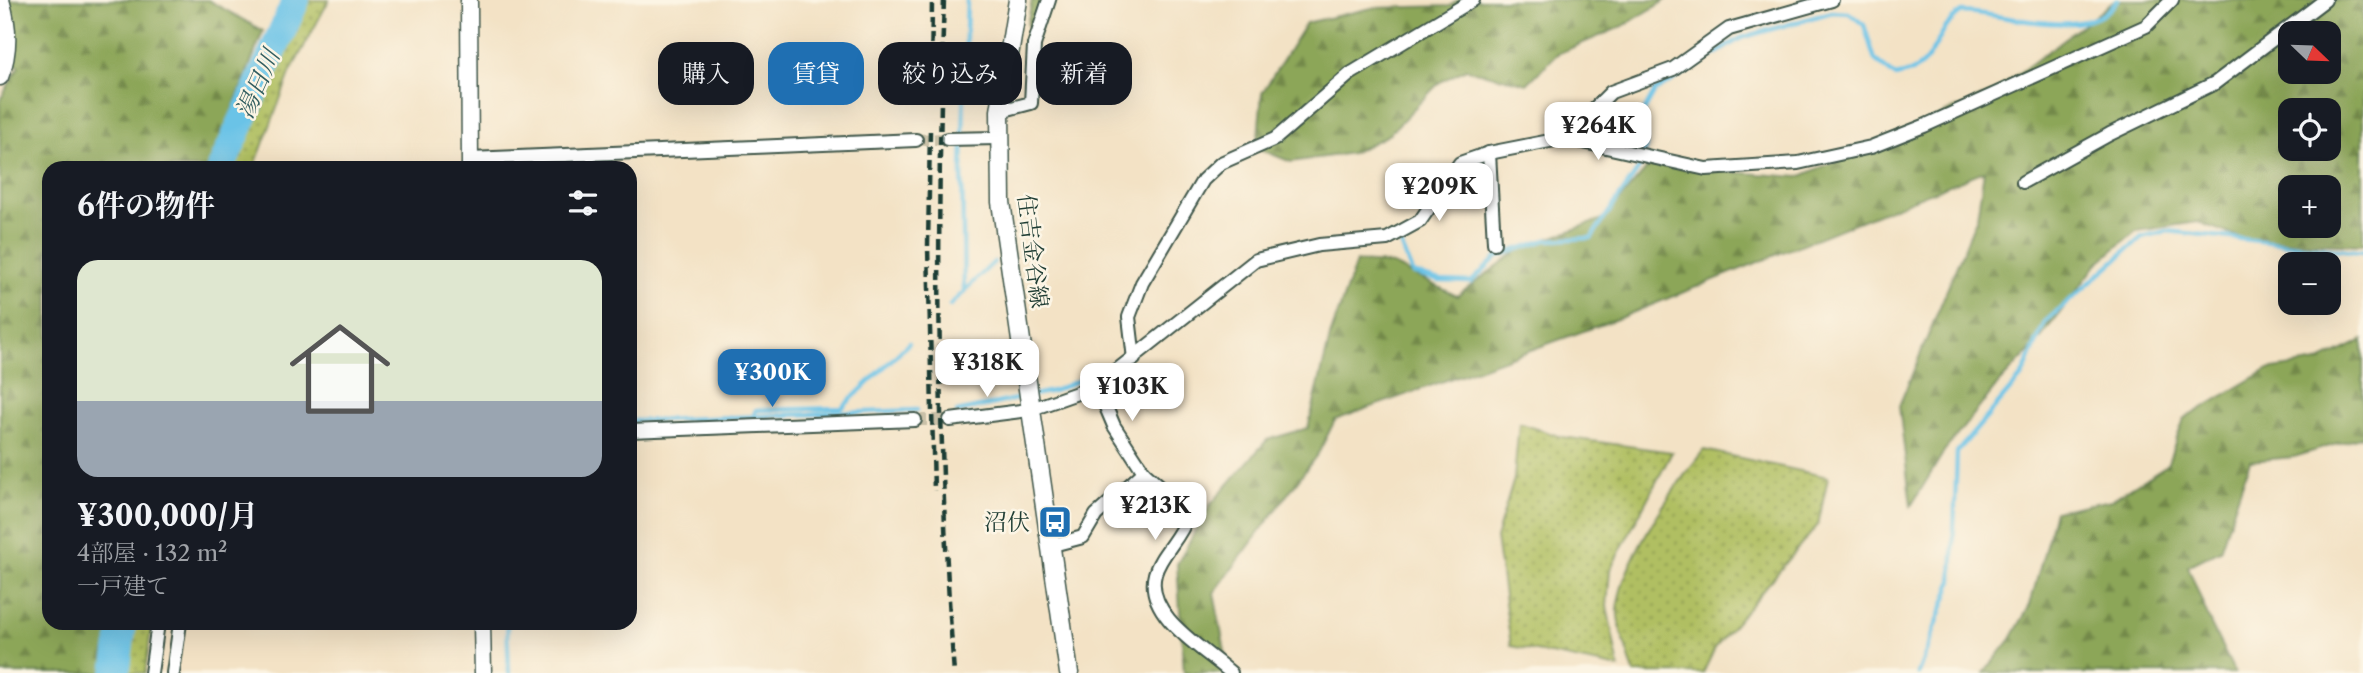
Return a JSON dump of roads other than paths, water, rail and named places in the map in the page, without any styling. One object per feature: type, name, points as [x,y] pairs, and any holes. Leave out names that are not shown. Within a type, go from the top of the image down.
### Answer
[{"type":"main road","name":"住吉金谷線","points":[[1018,0],[1000,111],[998,138],[1001,202],[1069,673]]},
{"type":"street","points":[[0,77],[7,46],[8,22],[1,0]]},
{"type":"street","points":[[469,0],[470,161]]},
{"type":"street","points":[[1000,111],[1031,103],[1034,45],[1049,0]]},
{"type":"street","points":[[1134,359],[1129,317],[1142,283],[1203,180],[1221,163],[1275,139],[1350,74],[1473,0]]},
{"type":"street","points":[[1564,138],[1611,92],[1673,69],[1729,29],[1832,0]]},
{"type":"street","points":[[950,420],[1029,410],[1097,386],[1256,260],[1319,246],[1387,239],[1420,221],[1460,163],[1489,153],[1564,138],[1706,169],[1798,163],[1871,147],[2146,26],[2172,0]]},
{"type":"street","points":[[2023,182],[2109,134],[2215,83],[2325,0]]},
{"type":"street","points":[[958,138],[998,138]]},
{"type":"street","points":[[526,161],[916,140]]},
{"type":"street","points":[[1489,153],[1494,243]]},
{"type":"street","points":[[1097,386],[1114,426],[1144,472],[1177,500],[1187,517],[1184,528],[1155,574],[1156,596],[1168,621],[1231,673]]},
{"type":"street","points":[[637,431],[915,420]]},
{"type":"street","points":[[1049,546],[1083,537],[1096,515],[1144,472]]},
{"type":"street","points":[[150,673],[157,630]]},
{"type":"street","points":[[173,673],[179,630]]},
{"type":"street","points":[[482,630],[483,673]]},
{"type":"waterway","name":"湯日川","points":[[224,161],[296,0]]},
{"type":"waterway","points":[[950,305],[964,292],[962,169],[967,0]]},
{"type":"waterway","points":[[1401,244],[1412,273],[1440,281],[1471,282],[1498,256],[1546,240],[1591,238],[1638,170],[1646,146],[1644,111],[1655,91],[1741,38],[1832,12],[1849,13],[1864,25],[1875,60],[1895,76],[1920,67],[1944,30],[1962,12],[2046,23],[2068,23],[2088,21],[2105,13],[2117,0]]},
{"type":"waterway","points":[[1918,673],[1952,582],[1957,452],[2022,376],[2045,322],[2142,237],[2167,231],[2363,252]]},
{"type":"waterway","points":[[964,291],[994,262]]},
{"type":"waterway","points":[[753,417],[756,410],[842,408],[909,343]]},
{"type":"waterway","points":[[1033,395],[1053,391],[1113,366]]},
{"type":"waterway","points":[[957,412],[1025,397]]},
{"type":"waterway","points":[[637,421],[917,410]]},
{"type":"waterway","name":"湯日川","points":[[116,673],[122,630]]},
{"type":"waterway","points":[[507,630],[509,673]]},
{"type":"tunnel","points":[[916,140],[947,139]]},
{"type":"tunnel","points":[[915,420],[950,420]]},
{"type":"railway","points":[[932,0],[932,42]]},
{"type":"railway","points":[[944,0],[939,253],[941,421],[954,673]]},
{"type":"railway","points":[[930,131],[928,246],[934,491]]},
{"type":"place","name":"沼伏","points":[[1055,522]]}]
